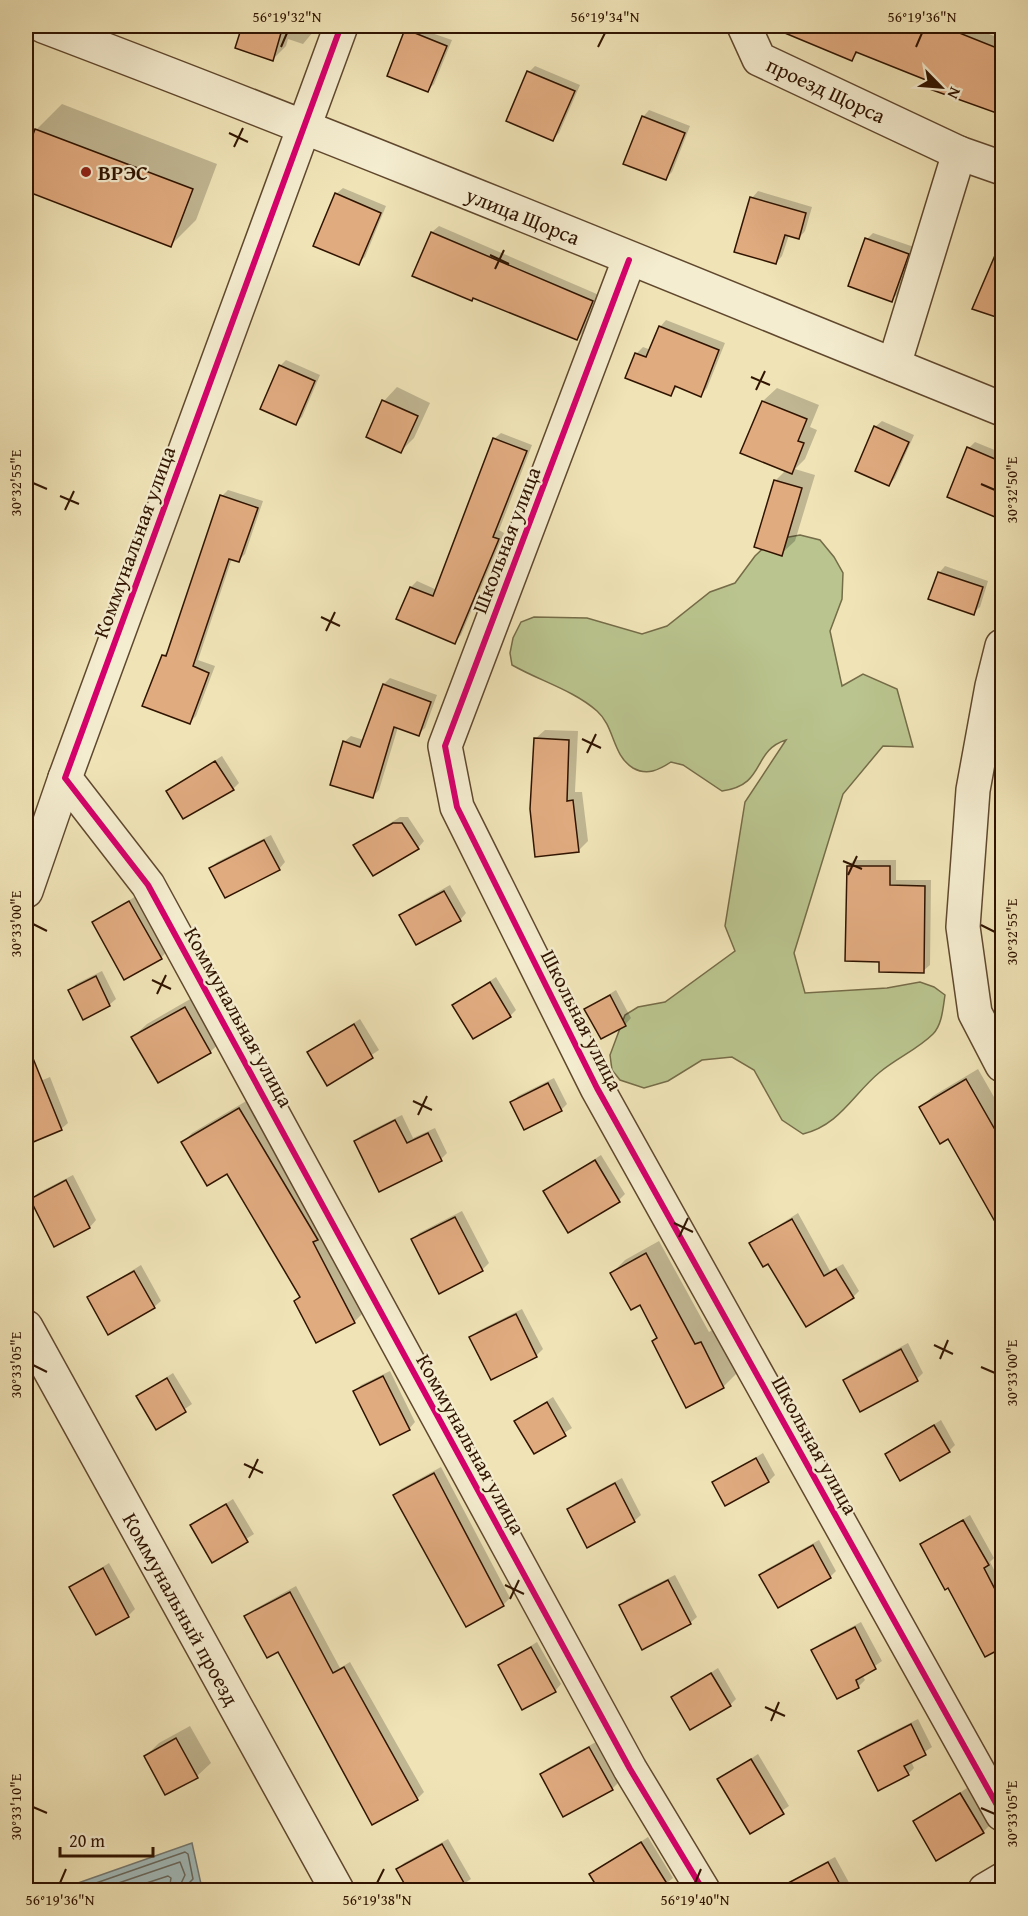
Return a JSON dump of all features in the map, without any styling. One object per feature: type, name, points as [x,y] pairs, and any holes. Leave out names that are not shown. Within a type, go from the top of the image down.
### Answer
[{"type":"street","name":"улица Щорса","points":[[43,26],[305,125],[629,260],[1002,409]]},
{"type":"street","name":"Коммунальная улица","points":[[341,26],[65,778],[148,885],[630,1769],[703,1890]]},
{"type":"street","name":"проезд Щорса","points":[[744,26],[759,59],[959,153],[1002,168]]},
{"type":"street","points":[[894,365],[959,153]]},
{"type":"street","name":"Школьная улица","points":[[629,260],[445,746],[457,807],[597,1088],[1002,1814]]},
{"type":"street","points":[[1002,646],[992,686],[973,790],[963,927],[975,1013],[1002,1065]]},
{"type":"street","points":[[26,891],[65,778]]},
{"type":"street","name":"Коммунальный проезд","points":[[26,1327],[337,1890]]},
{"type":"street","points":[[985,1890],[1002,1880]]},
{"type":"green space","points":[[800,535],[820,540],[843,573],[842,599],[830,631],[842,686],[863,674],[897,689],[913,747],[883,746],[843,794],[794,953],[805,993],[887,988],[920,982],[934,987],[945,995],[940,1021],[933,1034],[880,1072],[827,1124],[803,1134],[782,1120],[754,1070],[732,1057],[702,1060],[668,1081],[644,1088],[620,1080],[612,1070],[610,1055],[625,1015],[638,1007],[665,1002],[735,951],[725,926],[745,802],[786,740],[775,745],[753,775],[736,788],[722,791],[683,765],[671,762],[653,771],[643,772],[633,768],[621,756],[607,725],[597,711],[567,691],[512,665],[510,653],[513,638],[521,622],[534,617],[587,618],[642,634],[667,626],[710,592],[735,583],[755,556],[772,540]]},
{"type":"water","points":[[192,1843],[201,1884],[185,1890],[58,1890]]},
{"type":"building","points":[[242,26],[283,26],[273,61],[235,48]]},
{"type":"building","points":[[768,26],[942,26],[1002,50],[1002,115],[924,87],[926,80],[856,52],[852,61]]},
{"type":"building","points":[[405,29],[447,46],[428,92],[387,76]]},
{"type":"building","points":[[527,71],[575,91],[553,141],[506,121]]},
{"type":"building","points":[[642,116],[685,133],[666,180],[623,164]]},
{"type":"building","name":"ВРЭС","points":[[35,129],[193,189],[171,247],[26,191],[26,154]]},
{"type":"building","points":[[335,193],[381,213],[359,265],[313,246]]},
{"type":"building","points":[[750,197],[806,213],[799,239],[785,235],[776,264],[734,252]]},
{"type":"building","points":[[431,232],[593,301],[577,340],[412,276]]},
{"type":"building","points":[[865,238],[909,254],[892,302],[848,286]]},
{"type":"building","points":[[1002,239],[1002,319],[972,309]]},
{"type":"building","points":[[659,326],[719,350],[701,397],[675,386],[671,396],[625,378],[635,353],[646,357]]},
{"type":"building","points":[[279,365],[315,381],[296,425],[260,409]]},
{"type":"building","points":[[382,400],[418,416],[401,453],[366,437]]},
{"type":"building","points":[[762,401],[807,419],[798,441],[804,443],[792,474],[740,453]]},
{"type":"building","points":[[874,426],[909,442],[889,486],[855,471]]},
{"type":"building","points":[[493,438],[527,451],[493,537],[499,539],[455,644],[396,619],[410,587],[433,596]]},
{"type":"building","points":[[967,447],[1002,462],[1002,499],[995,517],[947,497]]},
{"type":"building","points":[[774,480],[802,488],[782,556],[754,547]]},
{"type":"building","points":[[220,495],[258,508],[239,562],[229,559],[193,666],[209,673],[190,724],[142,706],[162,655],[166,656]]},
{"type":"building","points":[[938,572],[983,587],[974,615],[928,599]]},
{"type":"building","points":[[383,684],[431,702],[419,736],[394,727],[373,798],[330,785],[343,741],[360,747]]},
{"type":"building","points":[[534,738],[569,740],[567,801],[573,800],[579,852],[535,857],[530,809]]},
{"type":"building","points":[[215,761],[234,790],[183,819],[166,791]]},
{"type":"building","points":[[393,823],[402,823],[419,849],[373,876],[353,845]]},
{"type":"building","points":[[264,840],[280,870],[225,898],[209,868]]},
{"type":"building","points":[[847,866],[890,866],[890,885],[925,886],[924,973],[879,972],[879,962],[845,961]]},
{"type":"building","points":[[444,891],[461,921],[416,945],[399,915]]},
{"type":"building","points":[[129,901],[162,959],[124,980],[92,922]]},
{"type":"building","points":[[96,976],[110,1006],[83,1020],[68,990]]},
{"type":"building","points":[[490,982],[511,1017],[473,1039],[452,1005]]},
{"type":"building","points":[[610,995],[626,1026],[601,1039],[584,1009]]},
{"type":"building","points":[[185,1007],[211,1053],[158,1083],[131,1037]]},
{"type":"building","points":[[354,1024],[373,1058],[327,1086],[307,1052]]},
{"type":"building","points":[[26,1041],[62,1130],[26,1145]]},
{"type":"building","points":[[966,1079],[1002,1142],[1002,1234],[948,1139],[940,1144],[919,1107]]},
{"type":"building","points":[[548,1083],[562,1111],[524,1130],[510,1102]]},
{"type":"building","points":[[239,1108],[318,1240],[313,1242],[355,1323],[316,1343],[294,1301],[300,1297],[227,1174],[207,1186],[181,1142]]},
{"type":"building","points":[[395,1120],[407,1143],[428,1133],[442,1161],[379,1192],[354,1141]]},
{"type":"building","points":[[595,1160],[620,1202],[568,1233],[543,1191]]},
{"type":"building","points":[[66,1180],[90,1228],[54,1247],[30,1199]]},
{"type":"building","points":[[455,1217],[483,1271],[439,1294],[411,1239]]},
{"type":"building","points":[[792,1219],[824,1276],[836,1269],[854,1298],[806,1327],[768,1264],[763,1267],[749,1243]]},
{"type":"building","points":[[646,1253],[695,1344],[701,1342],[724,1388],[686,1408],[652,1341],[657,1338],[640,1305],[631,1310],[610,1273]]},
{"type":"building","points":[[134,1271],[155,1308],[108,1335],[87,1297]]},
{"type":"building","points":[[516,1314],[537,1357],[491,1380],[469,1337]]},
{"type":"building","points":[[901,1349],[918,1381],[860,1412],[843,1380]]},
{"type":"building","points":[[383,1376],[410,1430],[380,1445],[353,1391]]},
{"type":"building","points":[[167,1378],[186,1412],[156,1430],[136,1396]]},
{"type":"building","points":[[547,1402],[566,1436],[534,1454],[514,1421]]},
{"type":"building","points":[[934,1425],[950,1452],[900,1481],[885,1454]]},
{"type":"building","points":[[756,1458],[769,1482],[725,1506],[712,1482]]},
{"type":"building","points":[[434,1473],[504,1606],[466,1627],[393,1495]]},
{"type":"building","points":[[615,1483],[635,1522],[587,1548],[567,1509]]},
{"type":"building","points":[[226,1504],[248,1542],[212,1563],[190,1525]]},
{"type":"building","points":[[963,1520],[989,1565],[984,1568],[1002,1603],[1002,1648],[985,1657],[948,1588],[945,1590],[920,1544]]},
{"type":"building","points":[[813,1545],[831,1578],[778,1608],[759,1575]]},
{"type":"building","points":[[103,1568],[129,1617],[96,1635],[69,1587]]},
{"type":"building","points":[[668,1580],[691,1624],[642,1650],[619,1605]]},
{"type":"building","points":[[290,1592],[333,1673],[344,1667],[418,1800],[372,1825],[278,1652],[267,1658],[244,1616]]},
{"type":"building","points":[[855,1627],[876,1669],[856,1680],[859,1688],[837,1699],[811,1650]]},
{"type":"building","points":[[531,1647],[556,1692],[522,1710],[498,1665]]},
{"type":"building","points":[[711,1673],[731,1706],[690,1730],[671,1697]]},
{"type":"building","points":[[911,1724],[926,1755],[904,1766],[909,1775],[878,1791],[858,1751]]},
{"type":"building","points":[[176,1738],[198,1778],[165,1795],[144,1756]]},
{"type":"building","points":[[589,1747],[613,1790],[563,1817],[540,1774]]},
{"type":"building","points":[[751,1759],[784,1814],[750,1834],[717,1779]]},
{"type":"building","points":[[960,1793],[984,1833],[936,1861],[913,1821]]},
{"type":"building","points":[[641,1842],[671,1890],[599,1890],[589,1874]]},
{"type":"building","points":[[442,1844],[468,1890],[408,1890],[396,1869]]},
{"type":"building","points":[[828,1862],[843,1890],[775,1890]]},
{"type":"cycle path","points":[[341,26],[65,778],[148,885],[630,1769],[703,1890]]},
{"type":"cycle path","points":[[629,260],[445,746],[457,807],[597,1088],[1002,1814]]},
{"type":"place","name":"ВРЭС","points":[[86,172]]}]
